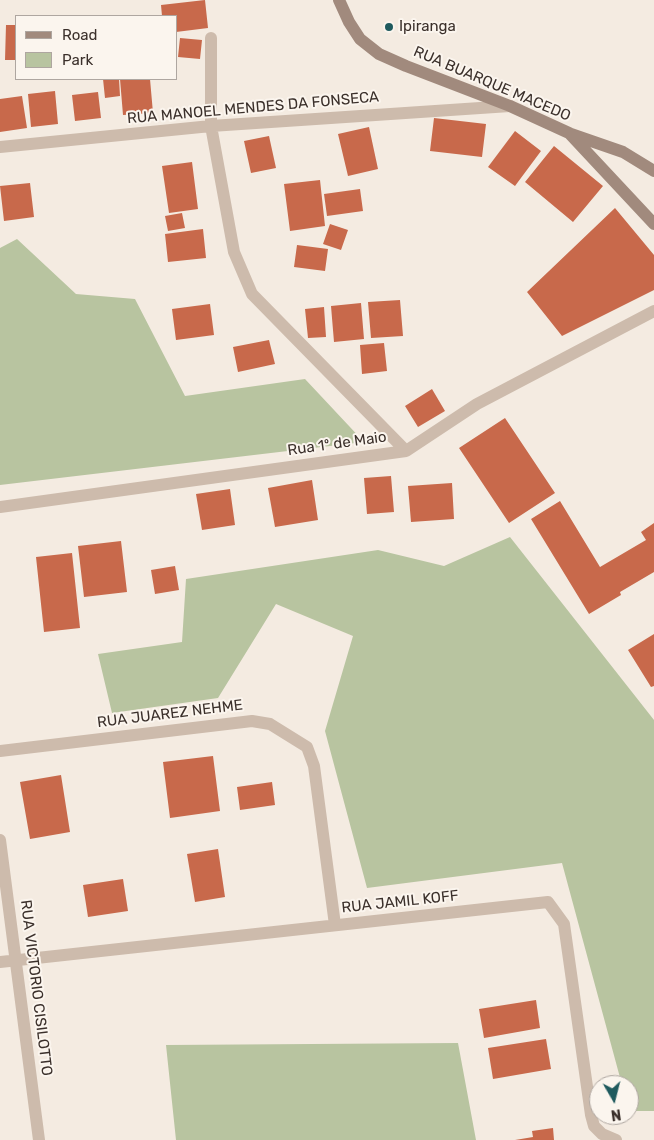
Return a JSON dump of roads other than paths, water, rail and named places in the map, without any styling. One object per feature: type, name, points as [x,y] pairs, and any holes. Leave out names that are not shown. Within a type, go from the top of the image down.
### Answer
[{"type":"main road","name":"RUA BUARQUE MACEDO","points":[[339,0],[349,22],[360,39],[379,54],[510,106],[569,133],[654,224]]},
{"type":"main road","points":[[569,133],[623,152],[654,171]]},
{"type":"street","name":"Rua 1º de Maio","points":[[211,38],[211,126],[234,252],[252,294],[406,451]]},
{"type":"street","name":"RUA MANOEL MENDES DA FONSECA","points":[[0,147],[211,126],[510,106]]},
{"type":"street","points":[[406,451],[477,404],[654,312]]},
{"type":"street","name":"Rua 1º de Maio","points":[[0,507],[406,451]]},
{"type":"street","name":"RUA JUAREZ NEHME","points":[[0,751],[252,721],[270,724],[307,747],[314,766],[335,925]]},
{"type":"street","name":"RUA VICTORIO CISILOTTO","points":[[0,840],[38,1140]]},
{"type":"street","name":"RUA JAMIL KOFF","points":[[0,962],[548,902],[564,924],[590,1115],[594,1126],[602,1134],[616,1140]]},
{"type":"place","name":"Ipiranga","points":[[389,27]]}]
